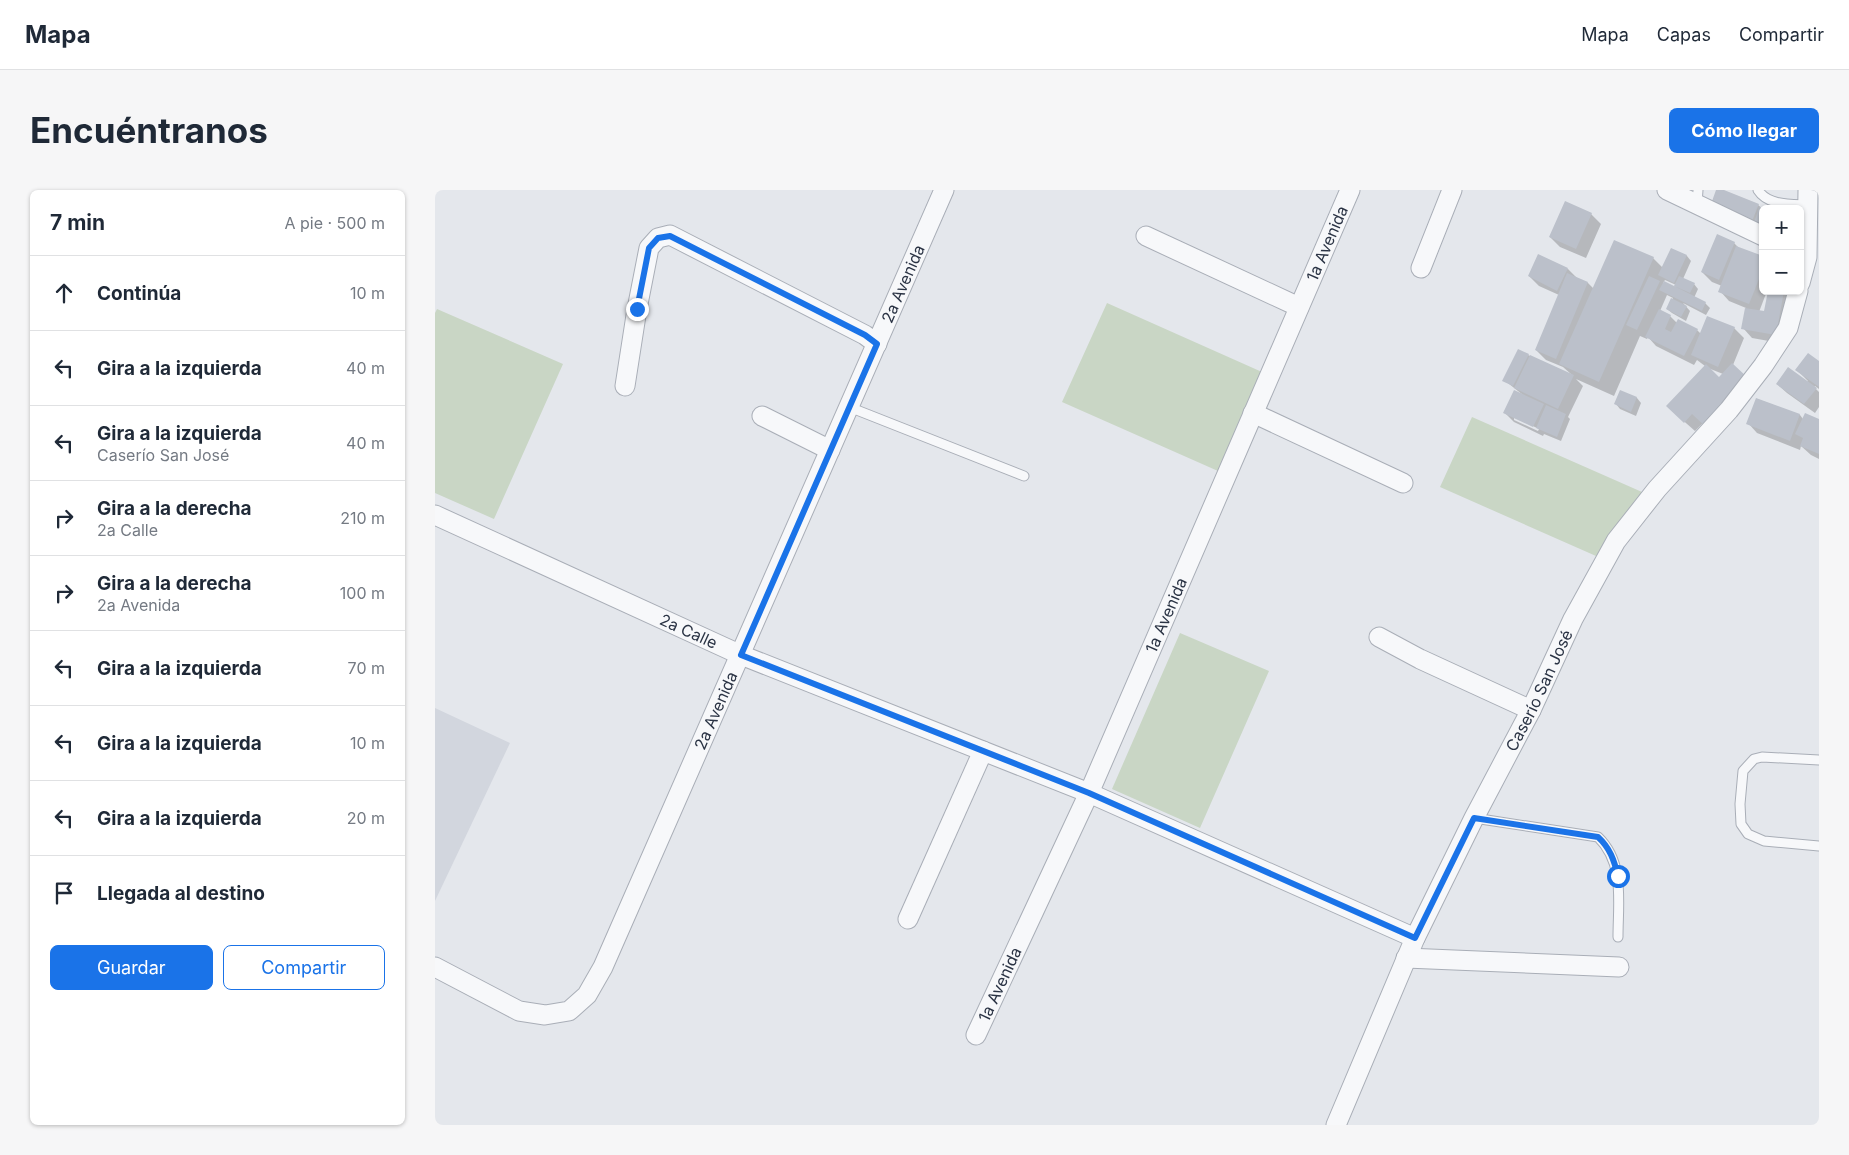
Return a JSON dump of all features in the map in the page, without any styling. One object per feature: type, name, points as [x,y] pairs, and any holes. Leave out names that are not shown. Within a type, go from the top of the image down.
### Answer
[{"type":"street","name":"2a Avenida","points":[[435,967],[519,1011],[545,1015],[569,1011],[587,995],[603,968],[944,190]]},
{"type":"street","name":"1a Avenida","points":[[975,1035],[1089,793],[1350,190]]},
{"type":"street","points":[[1421,268],[1452,190]]},
{"type":"street","points":[[1667,190],[1698,197],[1759,234]]},
{"type":"street","points":[[1804,272],[1809,259],[1809,197]]},
{"type":"street","points":[[625,386],[649,248],[658,238],[670,236],[865,335],[877,344]]},
{"type":"street","points":[[1146,236],[1299,307]]},
{"type":"street","name":"Caserío San José","points":[[1336,1125],[1415,938],[1474,818],[1531,710],[1573,619],[1616,541],[1657,488],[1729,410],[1763,366],[1787,328],[1797,295]]},
{"type":"street","points":[[1253,413],[1403,483]]},
{"type":"street","points":[[762,416],[831,450]]},
{"type":"street","name":"2a Calle","points":[[435,516],[741,655],[1089,793],[1415,938]]},
{"type":"street","points":[[1379,638],[1419,659],[1531,710]]},
{"type":"street","points":[[908,919],[983,751]]},
{"type":"street","points":[[1406,958],[1619,967]]},
{"type":"lane","points":[[1758,190],[1760,194],[1781,204],[1809,197]]},
{"type":"lane","points":[[849,407],[1024,476]]},
{"type":"lane","points":[[1819,760],[1762,757],[1754,759],[1743,771],[1740,804],[1741,824],[1748,834],[1764,841],[1819,846]]},
{"type":"lane","points":[[1474,818],[1598,837],[1606,844],[1612,855],[1618,876],[1618,937]]},
{"type":"shaded area","points":[[435,708],[510,743],[435,901]]},
{"type":"green space","points":[[1107,303],[1262,372],[1218,471],[1062,402]]},
{"type":"green space","points":[[437,309],[563,364],[494,519],[435,493],[435,313]]},
{"type":"green space","points":[[1472,417],[1642,492],[1596,556],[1440,487]]},
{"type":"green space","points":[[1180,633],[1269,671],[1200,828],[1112,789]]},
{"type":"building","points":[[1716,190],[1724,190],[1759,204],[1752,221],[1711,204]]},
{"type":"building","points":[[1565,201],[1592,213],[1576,249],[1549,237]]},
{"type":"building","points":[[1759,207],[1759,224],[1754,223]]},
{"type":"building","points":[[1717,234],[1735,242],[1719,280],[1701,272]]},
{"type":"building","points":[[1614,240],[1654,257],[1599,382],[1559,364]]},
{"type":"building","points":[[1736,246],[1759,255],[1759,279],[1749,304],[1718,292]]},
{"type":"building","points":[[1671,248],[1687,255],[1674,283],[1658,275]]},
{"type":"building","points":[[1538,254],[1568,268],[1557,291],[1528,276]]},
{"type":"building","points":[[1567,273],[1588,282],[1556,359],[1535,350]]},
{"type":"building","points":[[1649,276],[1660,281],[1637,330],[1626,325]]},
{"type":"building","points":[[1679,276],[1695,283],[1690,293],[1674,286]]},
{"type":"building","points":[[1664,281],[1706,302],[1702,311],[1659,290]]},
{"type":"building","points":[[1767,295],[1783,295],[1776,335],[1741,329],[1745,308],[1764,311]]},
{"type":"building","points":[[1671,298],[1687,306],[1681,317],[1666,309]]},
{"type":"building","points":[[1659,309],[1671,315],[1665,329],[1671,332],[1678,319],[1698,329],[1684,356],[1645,337]]},
{"type":"building","points":[[1707,316],[1735,327],[1718,367],[1691,355]]},
{"type":"building","points":[[1518,349],[1529,354],[1513,386],[1502,381]]},
{"type":"building","points":[[1808,353],[1819,361],[1819,387],[1795,370]]},
{"type":"building","points":[[1530,355],[1574,375],[1558,409],[1514,388]]},
{"type":"building","points":[[1732,363],[1748,378],[1706,427],[1692,414],[1684,423],[1666,406],[1706,364],[1719,377]]},
{"type":"building","points":[[1788,367],[1817,388],[1804,404],[1776,384]]},
{"type":"building","points":[[1514,390],[1544,404],[1533,427],[1503,413]]},
{"type":"building","points":[[1620,390],[1637,397],[1631,412],[1614,404]]},
{"type":"building","points":[[1756,398],[1800,414],[1790,441],[1746,424]]},
{"type":"building","points":[[1546,405],[1566,414],[1557,437],[1536,428]]},
{"type":"building","points":[[1805,413],[1819,419],[1819,454],[1800,446],[1803,438],[1795,434]]},
{"type":"route","points":[[637,309],[649,248],[658,238],[670,236],[865,335],[877,344],[741,655],[1089,793],[1415,938],[1474,818],[1598,837],[1606,844],[1612,855],[1618,876]]}]
